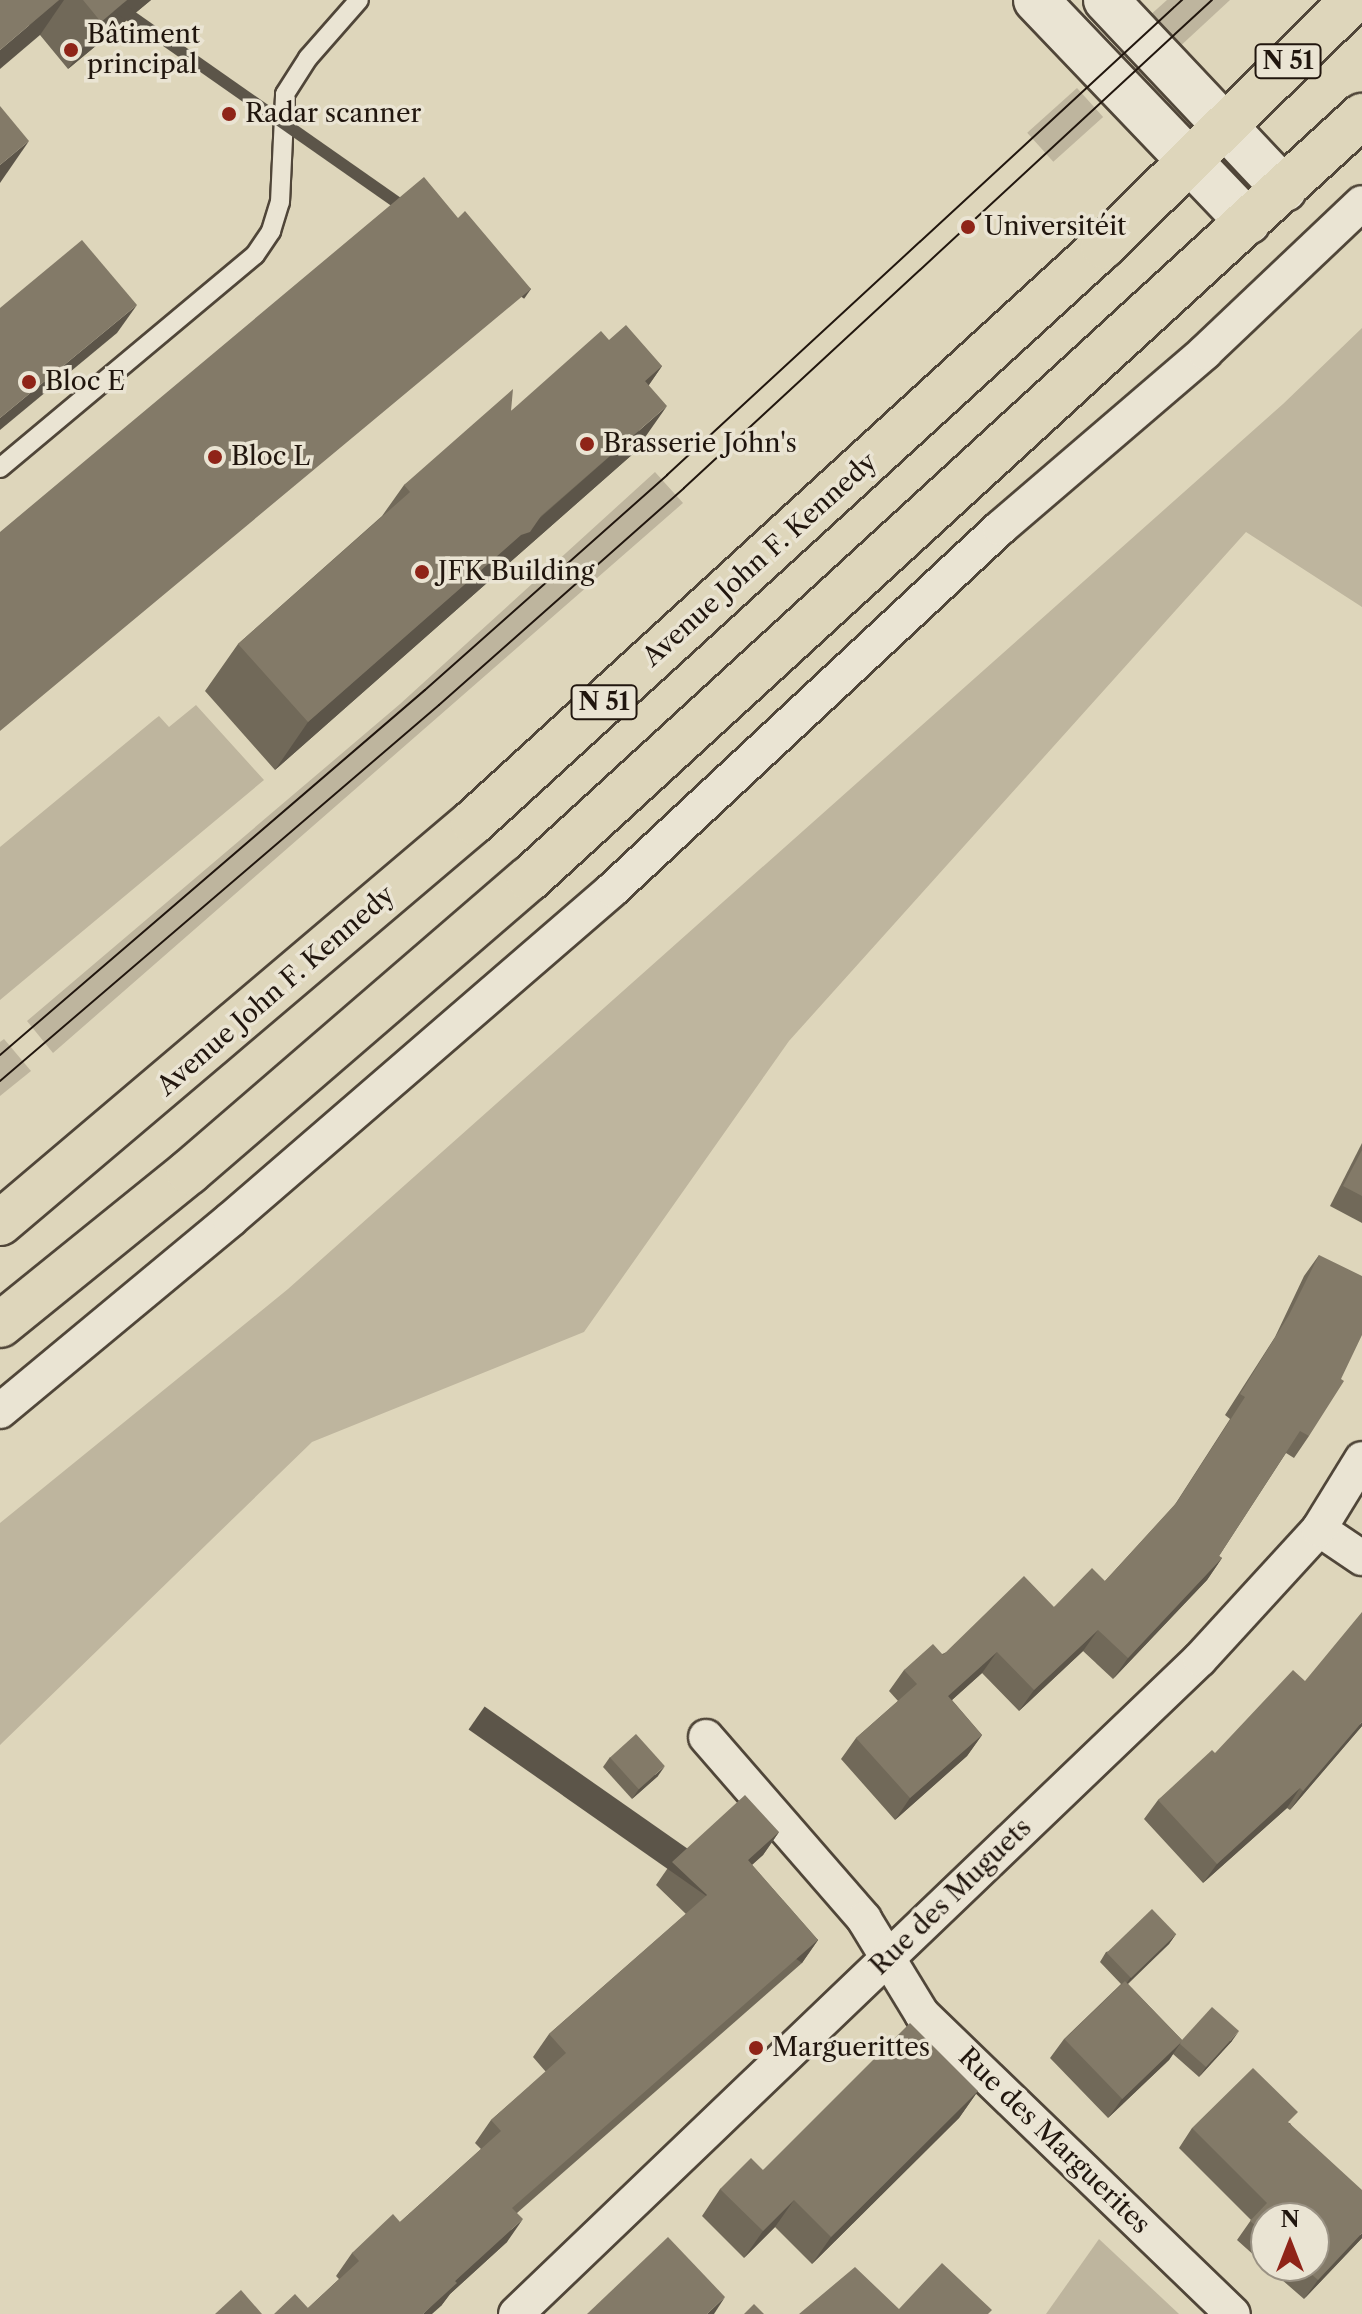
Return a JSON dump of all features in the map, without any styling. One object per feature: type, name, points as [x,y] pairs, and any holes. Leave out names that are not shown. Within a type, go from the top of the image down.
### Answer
[{"type":"main road","name":"Avenue John F. Kennedy","points":[[0,1223],[473,822],[1092,257],[1353,0]]},
{"type":"main road","points":[[0,1325],[189,1172],[529,879],[1362,116]]},
{"type":"street","points":[[1036,0],[1248,222]]},
{"type":"street","points":[[1106,0],[1284,189]]},
{"type":"street","points":[[0,1411],[242,1210],[612,890],[1000,528],[1205,352],[1362,203]]},
{"type":"street","name":"Rue des Muguets","points":[[516,2314],[1200,1659],[1319,1529],[1362,1459]]},
{"type":"street","points":[[1319,1529],[1362,1558]]},
{"type":"street","name":"Rue des Marguerites","points":[[706,1737],[864,1919],[922,2014],[1233,2314]]},
{"type":"lane","points":[[0,468],[255,255],[271,231],[280,202],[285,94],[308,58],[359,0]]},
{"type":"shaded area","points":[[1167,0],[1230,0],[1176,50],[1148,17]]},
{"type":"shaded area","points":[[1077,88],[1103,117],[1053,162],[1027,133]]},
{"type":"shaded area","points":[[1362,328],[1362,607],[1246,532],[789,1041],[584,1332],[312,1442],[0,1745],[0,1523],[288,1289],[1283,404]]},
{"type":"shaded area","points":[[655,472],[683,503],[53,1053],[27,1021],[400,704]]},
{"type":"shaded area","points":[[196,705],[264,780],[0,1000],[0,847],[159,716],[169,727]]},
{"type":"shaded area","points":[[4,1039],[31,1071],[0,1096],[0,1042]]},
{"type":"shaded area","points":[[1099,2239],[1179,2314],[1046,2314]]},
{"type":"building","points":[[0,0],[59,0],[0,50]]},
{"type":"building","points":[[83,0],[127,0],[101,22]]},
{"type":"building","points":[[0,106],[29,141],[0,165]]},
{"type":"building","name":"Bloc L","points":[[424,177],[458,218],[465,211],[531,289],[0,731],[0,532]]},
{"type":"building","name":"Bloc E","points":[[82,240],[137,305],[0,418],[0,308]]},
{"type":"building","name":"JFK Building","points":[[626,325],[662,366],[645,381],[667,406],[541,516],[530,532],[521,535],[308,722],[238,644],[410,492],[404,485],[513,389],[511,411],[601,331],[609,340]]},
{"type":"building","points":[[1362,1150],[1362,1196],[1343,1186]]},
{"type":"building","points":[[1319,1255],[1362,1276],[1362,1335],[1341,1379],[1344,1381],[1309,1436],[1300,1431],[1219,1556],[1222,1558],[1128,1658],[1098,1630],[1034,1690],[997,1652],[948,1696],[982,1735],[910,1798],[856,1738],[917,1684],[904,1670],[933,1644],[943,1655],[1024,1576],[1054,1607],[1092,1568],[1105,1581],[1177,1502],[1245,1397],[1240,1394],[1289,1315]]},
{"type":"building","points":[[1362,1612],[1362,1722],[1303,1791],[1300,1788],[1217,1864],[1158,1800],[1212,1750],[1215,1753],[1293,1670],[1305,1681]]},
{"type":"building","points":[[636,1734],[665,1766],[639,1789],[610,1757]]},
{"type":"building","points":[[745,1795],[779,1832],[748,1860],[818,1940],[512,2208],[523,2219],[423,2314],[274,2314],[295,2294],[308,2308],[359,2261],[352,2253],[393,2214],[400,2222],[501,2131],[491,2120],[566,2053],[549,2034],[707,1895],[672,1862]]},
{"type":"building","points":[[1152,1909],[1176,1934],[1131,1978],[1107,1953]]},
{"type":"building","points":[[1125,1981],[1183,2041],[1122,2099],[1065,2039]]},
{"type":"building","points":[[1212,2007],[1239,2031],[1206,2067],[1180,2044]]},
{"type":"building","points":[[910,2023],[978,2091],[831,2237],[794,2200],[763,2231],[720,2189],[751,2158],[763,2170]]},
{"type":"building","points":[[1253,2068],[1298,2112],[1288,2122],[1362,2190],[1362,2233],[1330,2267],[1330,2202],[1266,2202],[1192,2128]]},
{"type":"building","points":[[668,2237],[725,2297],[707,2314],[587,2314]]},
{"type":"building","points":[[942,2263],[992,2310],[988,2314],[799,2314],[855,2267],[899,2309]]},
{"type":"building","points":[[241,2290],[262,2314],[215,2314]]},
{"type":"building","points":[[754,2304],[764,2314],[744,2314]]},
{"type":"tram line","points":[[0,1055],[425,690],[667,475],[1182,0]]},
{"type":"tram line","points":[[0,1081],[439,705],[684,488],[1212,0]]},
{"type":"place","name":"Bâtiment principal","points":[[71,50]]},
{"type":"place","name":"Radar scanner","points":[[229,114]]},
{"type":"place","name":"Universitéit","points":[[968,227]]},
{"type":"place","name":"Bloc E","points":[[29,382]]},
{"type":"place","name":"Brasserie John's","points":[[587,444]]},
{"type":"place","name":"Bloc L","points":[[215,457]]},
{"type":"place","name":"JFK Building","points":[[422,572]]},
{"type":"place","name":"Marguerittes","points":[[756,2048]]}]
